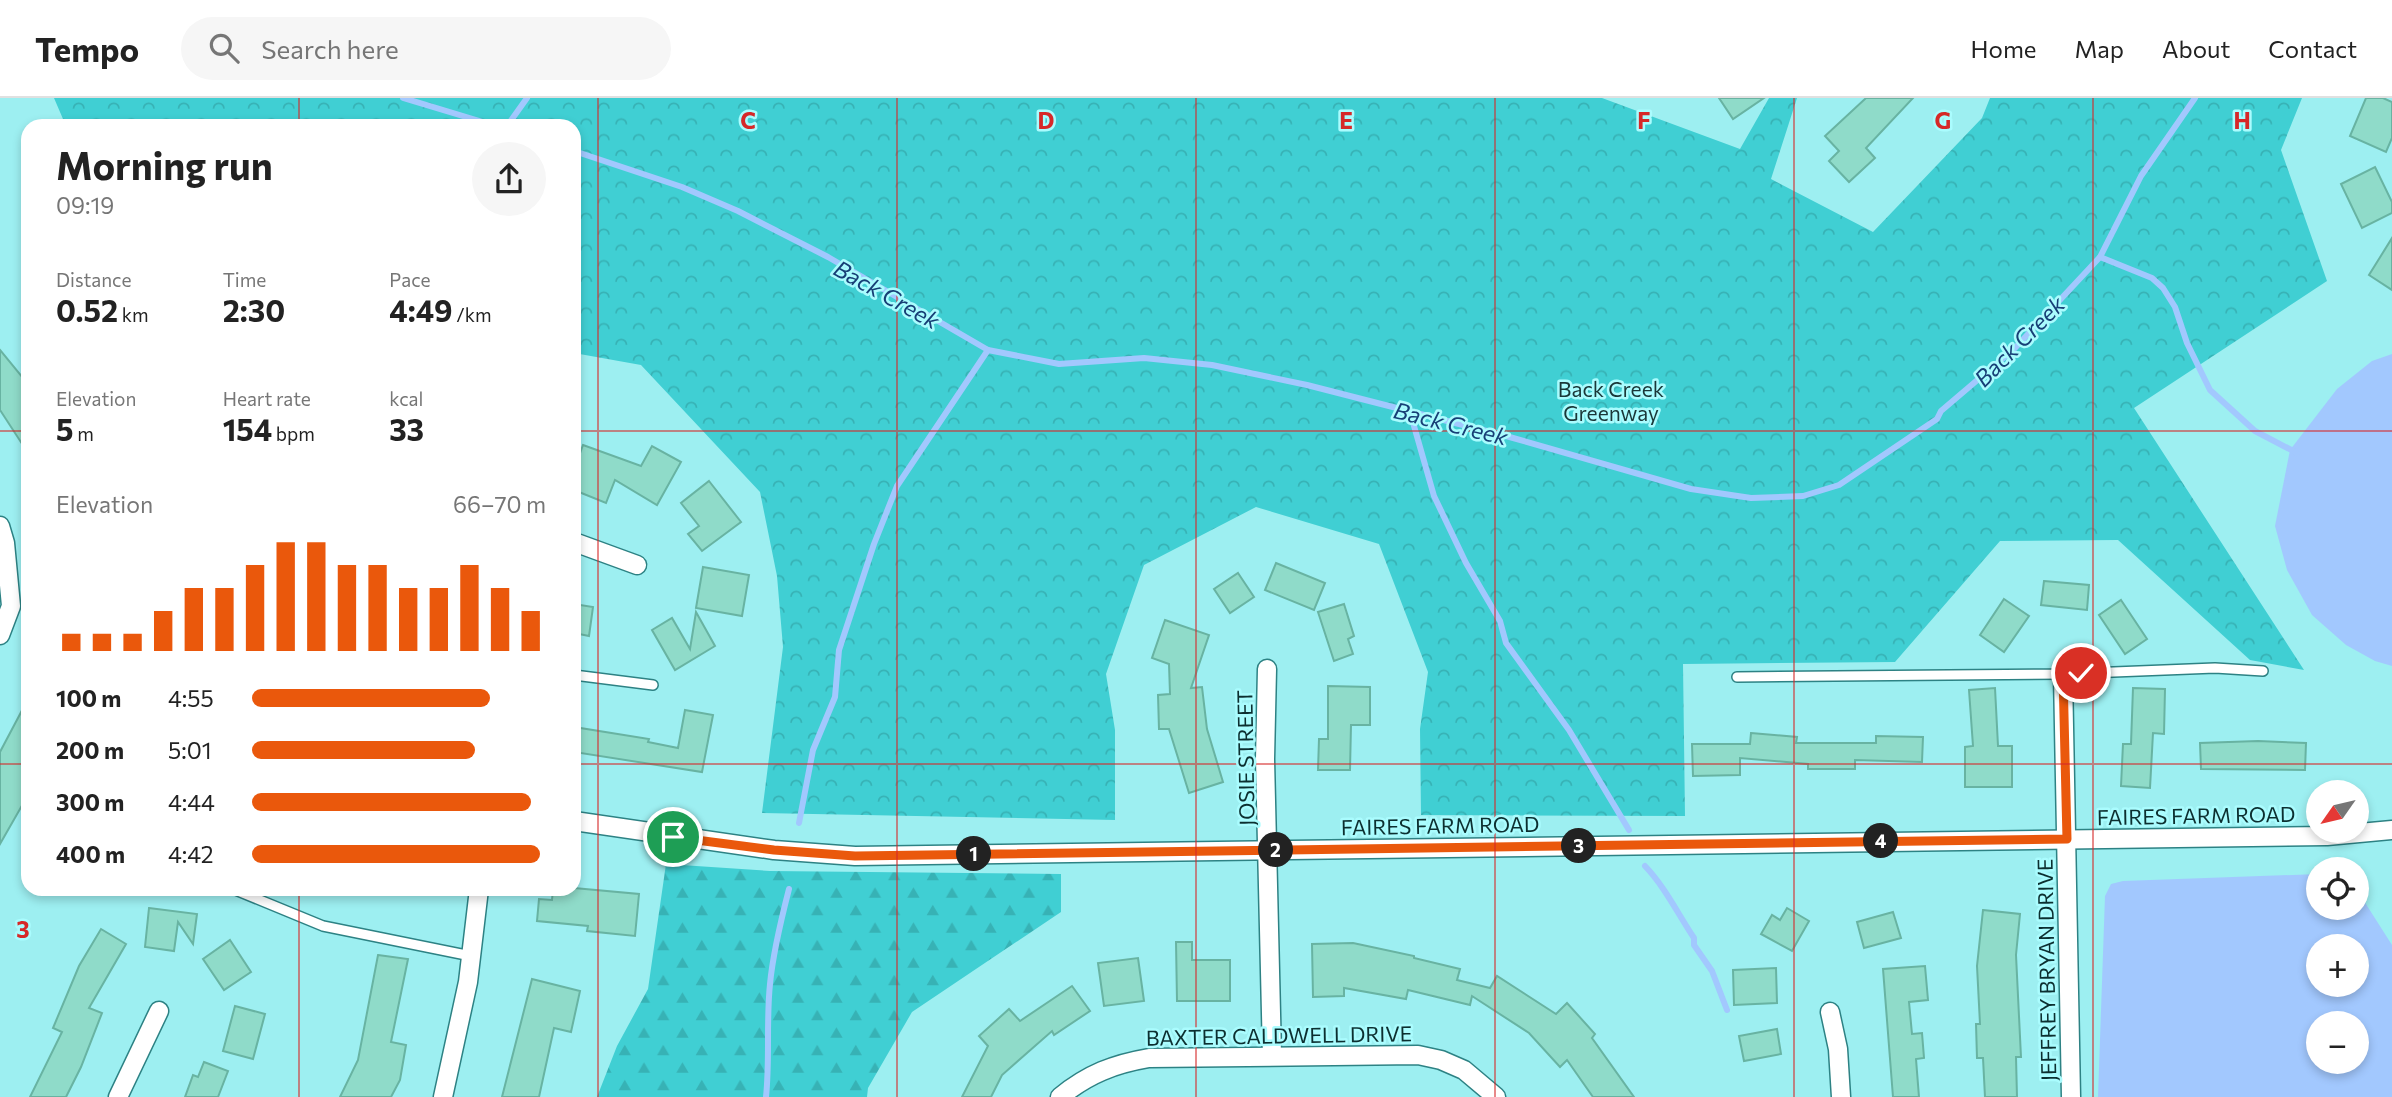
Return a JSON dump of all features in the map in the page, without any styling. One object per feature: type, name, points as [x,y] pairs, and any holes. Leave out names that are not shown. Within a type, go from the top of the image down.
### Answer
[{"type":"street","points":[[0,526],[5,543],[11,606],[0,635]]},
{"type":"street","points":[[581,545],[637,565]]},
{"type":"street","points":[[11,606],[21,611]]},
{"type":"street","name":"JOSIE STREET","points":[[1267,669],[1265,759],[1272,1056]]},
{"type":"street","name":"JEFFREY BRYAN DRIVE","points":[[2063,674],[2071,1097]]},
{"type":"street","name":"FAIRES FARM ROAD","points":[[581,822],[774,850],[855,856],[2327,836],[2392,830]]},
{"type":"street","points":[[443,1097],[471,956],[478,896]]},
{"type":"street","points":[[118,1097],[159,1011]]},
{"type":"street","points":[[1830,1012],[1838,1049],[1841,1097]]},
{"type":"street","name":"BAXTER CALDWELL DRIVE","points":[[1060,1097],[1084,1078],[1115,1064],[1149,1058],[1418,1055],[1441,1060],[1464,1070],[1496,1097]]},
{"type":"lane","points":[[1737,677],[2063,674],[2215,668],[2263,671]]},
{"type":"lane","points":[[581,676],[653,685]]},
{"type":"lane","points":[[250,896],[323,926],[471,956]]},
{"type":"green space","name":"Back Creek Greenway","points":[[54,98],[1602,98],[1740,149],[1769,98],[1797,98],[1771,179],[1873,232],[1982,118],[1990,98],[2302,98],[2281,150],[2327,281],[2134,408],[2304,670],[2250,660],[2118,540],[2000,541],[1895,662],[1683,664],[1685,816],[1421,815],[1420,729],[1428,672],[1379,544],[1256,507],[1144,565],[1106,674],[1115,730],[1115,820],[762,813],[783,647],[777,576],[760,492],[641,365],[581,354],[581,119],[63,119]]},
{"type":"green space","points":[[666,864],[770,871],[1061,874],[1061,912],[912,1012],[868,1088],[867,1097],[597,1097],[617,1046],[648,989]]},
{"type":"shaded area","points":[[2392,354],[2392,666],[2375,661],[2346,645],[2312,615],[2287,570],[2275,526],[2290,450],[2337,389],[2372,361]]},
{"type":"shaded area","points":[[2306,874],[2306,920],[2369,920],[2369,909],[2392,945],[2392,1097],[2098,1097],[2105,896],[2111,884],[2123,881]]},
{"type":"building","points":[[1719,98],[1764,98],[1733,119]]},
{"type":"building","points":[[1866,98],[1913,98],[1866,148],[1875,158],[1849,182],[1829,161],[1839,151],[1825,136]]},
{"type":"building","points":[[2366,98],[2383,98],[2392,102],[2392,138],[2386,152],[2350,136]]},
{"type":"building","points":[[2375,167],[2392,202],[2392,213],[2362,228],[2341,184]]},
{"type":"building","points":[[2392,238],[2392,290],[2369,275]]},
{"type":"building","points":[[0,350],[21,376],[21,442],[0,410]]},
{"type":"building","points":[[583,445],[641,466],[652,446],[681,462],[657,505],[615,480],[606,503],[581,493]]},
{"type":"building","points":[[709,481],[741,522],[702,551],[688,534],[699,526],[681,503]]},
{"type":"building","points":[[1276,563],[1325,583],[1314,610],[1265,590]]},
{"type":"building","points":[[703,567],[749,575],[742,616],[696,608]]},
{"type":"building","points":[[1238,573],[1254,597],[1230,613],[1214,589]]},
{"type":"building","points":[[2044,581],[2089,585],[2087,610],[2041,605]]},
{"type":"building","points":[[2004,599],[2029,616],[2004,652],[1980,635]]},
{"type":"building","points":[[2121,600],[2147,639],[2125,654],[2099,615]]},
{"type":"building","points":[[1344,604],[1354,636],[1348,639],[1353,654],[1334,661],[1318,612]]},
{"type":"building","points":[[581,605],[593,607],[589,636],[581,634]]},
{"type":"building","points":[[696,612],[715,646],[675,670],[652,630],[672,618],[690,649]]},
{"type":"building","points":[[1165,620],[1209,635],[1191,688],[1202,687],[1207,729],[1223,782],[1189,793],[1169,729],[1159,729],[1158,695],[1170,694],[1169,664],[1152,658]]},
{"type":"building","points":[[1328,686],[1370,687],[1370,725],[1351,725],[1350,770],[1318,770],[1319,739],[1328,739]]},
{"type":"building","points":[[1995,688],[1998,746],[2012,746],[2012,787],[1965,787],[1965,747],[1973,746],[1969,690]]},
{"type":"building","points":[[2133,688],[2165,689],[2164,734],[2153,733],[2150,788],[2121,786],[2123,744],[2131,744]]},
{"type":"building","points":[[685,710],[713,715],[702,772],[581,753],[581,728],[649,739],[648,742],[678,748]]},
{"type":"building","points":[[21,712],[21,807],[0,844],[0,752]]},
{"type":"building","points":[[1751,733],[1797,737],[1796,743],[1876,743],[1876,736],[1923,737],[1922,762],[1855,760],[1855,769],[1808,769],[1808,764],[1740,758],[1740,775],[1693,776],[1692,744],[1750,744]]},
{"type":"building","points":[[2200,743],[2306,743],[2305,770],[2201,769]]},
{"type":"building","points":[[581,889],[639,894],[635,936],[587,931],[588,926],[537,921],[539,899],[552,900],[552,896],[581,896]]},
{"type":"building","points":[[149,908],[197,914],[193,944],[178,922],[174,951],[145,947]]},
{"type":"building","points":[[1787,908],[1809,921],[1792,951],[1761,934],[1772,915],[1780,920]]},
{"type":"building","points":[[1983,910],[2020,914],[2016,955],[2021,1057],[2016,1057],[2017,1097],[1985,1097],[1983,1058],[1977,1058],[1976,1024],[1980,1024],[1977,966]]},
{"type":"building","points":[[1893,912],[1901,938],[1864,948],[1857,922]]},
{"type":"building","points":[[101,929],[126,944],[89,1008],[102,1013],[81,1067],[66,1097],[30,1097],[62,1032],[53,1028],[79,966]]},
{"type":"building","points":[[230,940],[251,972],[224,990],[203,959]]},
{"type":"building","points":[[1176,942],[1192,942],[1192,960],[1230,960],[1230,1001],[1177,1001]]},
{"type":"building","points":[[1353,943],[1460,969],[1457,980],[1490,988],[1497,976],[1556,1014],[1567,1003],[1595,1034],[1592,1038],[1634,1097],[1593,1097],[1567,1060],[1560,1067],[1529,1033],[1472,996],[1470,1005],[1408,990],[1406,999],[1344,988],[1344,996],[1313,997],[1312,944]]},
{"type":"building","points":[[378,955],[408,959],[391,1042],[406,1045],[400,1080],[391,1097],[340,1097],[358,1060]]},
{"type":"building","points":[[1138,958],[1144,1001],[1104,1006],[1098,963]]},
{"type":"building","points":[[1925,966],[1928,1000],[1909,1002],[1912,1034],[1922,1033],[1924,1058],[1916,1059],[1919,1097],[1893,1097],[1883,969]]},
{"type":"building","points":[[1776,968],[1777,1003],[1734,1005],[1733,970]]},
{"type":"building","points":[[532,979],[580,991],[571,1032],[554,1028],[539,1097],[502,1097]]},
{"type":"building","points":[[1072,986],[1090,1011],[1054,1035],[1052,1031],[1002,1075],[991,1097],[962,1097],[988,1046],[979,1036],[1009,1009],[1020,1021]]},
{"type":"building","points":[[235,1006],[265,1014],[253,1059],[223,1051]]},
{"type":"building","points":[[1777,1029],[1781,1054],[1744,1061],[1739,1036]]},
{"type":"building","points":[[204,1062],[228,1071],[218,1097],[185,1097],[193,1075],[198,1077]]},
{"type":"waterway","name":"Back Creek","points":[[403,98],[473,119]]},
{"type":"waterway","points":[[512,119],[527,98]]},
{"type":"waterway","name":"Back Creek","points":[[581,153],[682,187],[738,211],[828,257],[988,350],[1059,364],[1144,358],[1212,365],[1307,385],[1506,436],[1691,489],[1751,498],[1803,496],[1839,485],[1937,419],[1941,411],[2015,348],[2100,257],[2141,176],[2195,98]]},
{"type":"waterway","points":[[2100,257],[2152,278],[2163,288],[2175,307],[2187,343],[2210,390],[2255,431],[2297,453]]},
{"type":"waterway","points":[[799,823],[813,750],[835,697],[839,650],[874,544],[897,486],[988,350]]},
{"type":"waterway","points":[[1410,412],[1434,496],[1466,563],[1500,621],[1506,643],[1569,730],[1629,830]]},
{"type":"waterway","points":[[1645,866],[1694,938],[1694,945],[1712,971],[1727,1010]]},
{"type":"waterway","points":[[766,1097],[770,984],[775,948],[789,889]]},
{"type":"route","points":[[673,837],[774,850],[855,856],[2067,839],[2063,674],[2081,673]]}]
